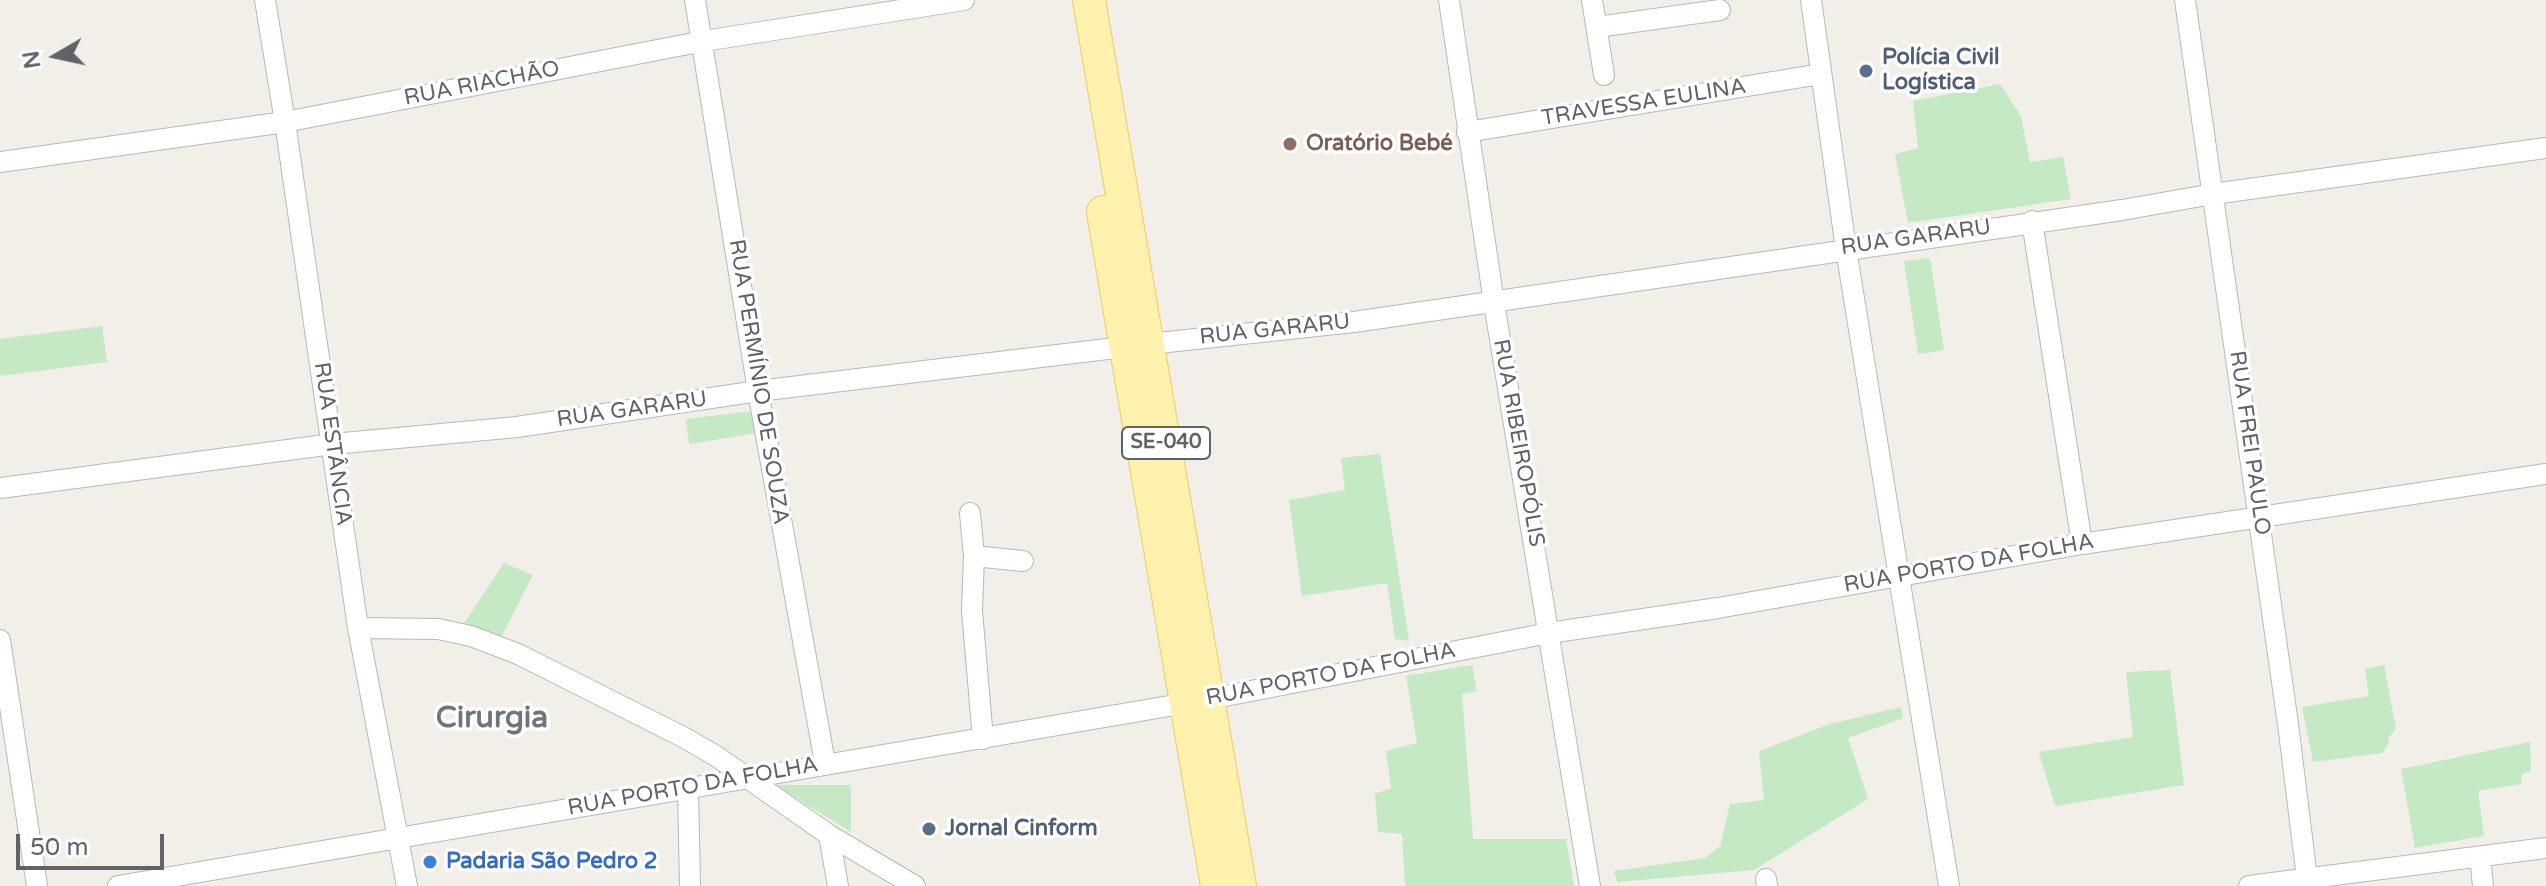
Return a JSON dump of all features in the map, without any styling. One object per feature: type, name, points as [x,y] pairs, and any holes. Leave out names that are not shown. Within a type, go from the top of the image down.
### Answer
[{"type":"main road","name":"SE-040","points":[[1068,0],[1137,345]]},
{"type":"main road","name":"SE-040","points":[[1089,0],[1137,345],[1197,701],[1217,886]]},
{"type":"main road","name":"SE-040","points":[[1197,701],[1240,886]]},
{"type":"street","name":"RUA ESTÂNCIA","points":[[265,0],[358,628],[407,886]]},
{"type":"street","name":"RUA PERMÍNIO DE SOUZA","points":[[695,0],[758,391],[825,763]]},
{"type":"street","name":"RUA RIACHÃO","points":[[0,162],[285,122],[704,41],[964,0]]},
{"type":"street","name":"RUA RIBEIROPÓLIS","points":[[1449,0],[1494,303],[1590,886]]},
{"type":"street","points":[[1592,0],[1604,75]]},
{"type":"street","points":[[1811,0],[1846,249],[1949,886]]},
{"type":"street","name":"RUA FREI PAULO","points":[[2185,0],[2288,724],[2307,882]]},
{"type":"street","points":[[1597,27],[1720,10]]},
{"type":"street","name":"TRAVESSA EULINA","points":[[1467,132],[1821,74]]},
{"type":"street","name":"RUA GARARU","points":[[0,488],[333,444],[517,427],[758,391],[1354,322],[2122,210],[2213,194],[2546,148]]},
{"type":"street","points":[[2032,221],[2082,544]]},
{"type":"street","name":"RUA PORTO DA FOLHA","points":[[118,886],[825,763],[983,739],[1549,633],[1718,608],[2082,544],[2546,474]]},
{"type":"street","points":[[970,513],[974,556],[972,611],[983,739]]},
{"type":"street","points":[[974,556],[1023,561]]},
{"type":"street","points":[[358,628],[438,629],[471,636],[506,649],[685,738],[829,835],[915,886]]},
{"type":"street","points":[[0,640],[37,886]]},
{"type":"street","points":[[688,789],[690,886]]},
{"type":"street","points":[[829,835],[838,886]]},
{"type":"street","points":[[2249,886],[2307,882],[2546,848]]},
{"type":"street","points":[[2480,857],[2483,886]]},
{"type":"green space","points":[[2000,84],[2021,116],[2030,162],[2063,157],[2071,199],[1908,223],[1895,154],[1918,148],[1913,101]]},
{"type":"green space","points":[[1930,258],[1944,350],[1918,354],[1904,261]]},
{"type":"green space","points":[[102,326],[107,362],[0,376],[0,339]]},
{"type":"green space","points":[[752,411],[756,433],[689,444],[686,419]]},
{"type":"green space","points":[[1380,454],[1409,641],[1395,639],[1387,583],[1302,596],[1289,500],[1345,490],[1341,458]]},
{"type":"green space","points":[[504,563],[533,575],[501,638],[463,625]]},
{"type":"green space","points":[[1472,665],[1477,691],[1462,694],[1473,839],[1566,839],[1574,886],[1405,886],[1402,834],[1378,832],[1375,794],[1391,788],[1386,751],[1417,743],[1406,676]]},
{"type":"green space","points":[[2384,665],[2396,729],[2382,753],[2313,762],[2302,707],[2369,696],[2365,669]]},
{"type":"green space","points":[[2170,670],[2184,785],[2055,806],[2039,752],[2133,737],[2126,672]]},
{"type":"green space","points":[[1901,707],[1903,718],[1848,738],[1868,799],[1754,870],[1617,882],[1614,871],[1705,858],[1720,846],[1730,804],[1764,800],[1759,751],[1830,724]]},
{"type":"green space","points":[[2530,742],[2531,771],[2522,774],[2521,784],[2478,791],[2484,836],[2415,848],[2401,769]]},
{"type":"green space","points":[[775,785],[851,785],[851,832]]},
{"type":"place","name":"Polícia Civil Logística","points":[[1866,71]]},
{"type":"place","name":"Oratório Bebé","points":[[1290,144]]},
{"type":"place","name":"Jornal Cinform","points":[[929,829]]},
{"type":"place","name":"Padaria São Pedro 2","points":[[430,862]]},
{"type":"district","name":"Cirurgia","points":[[492,719]]}]
